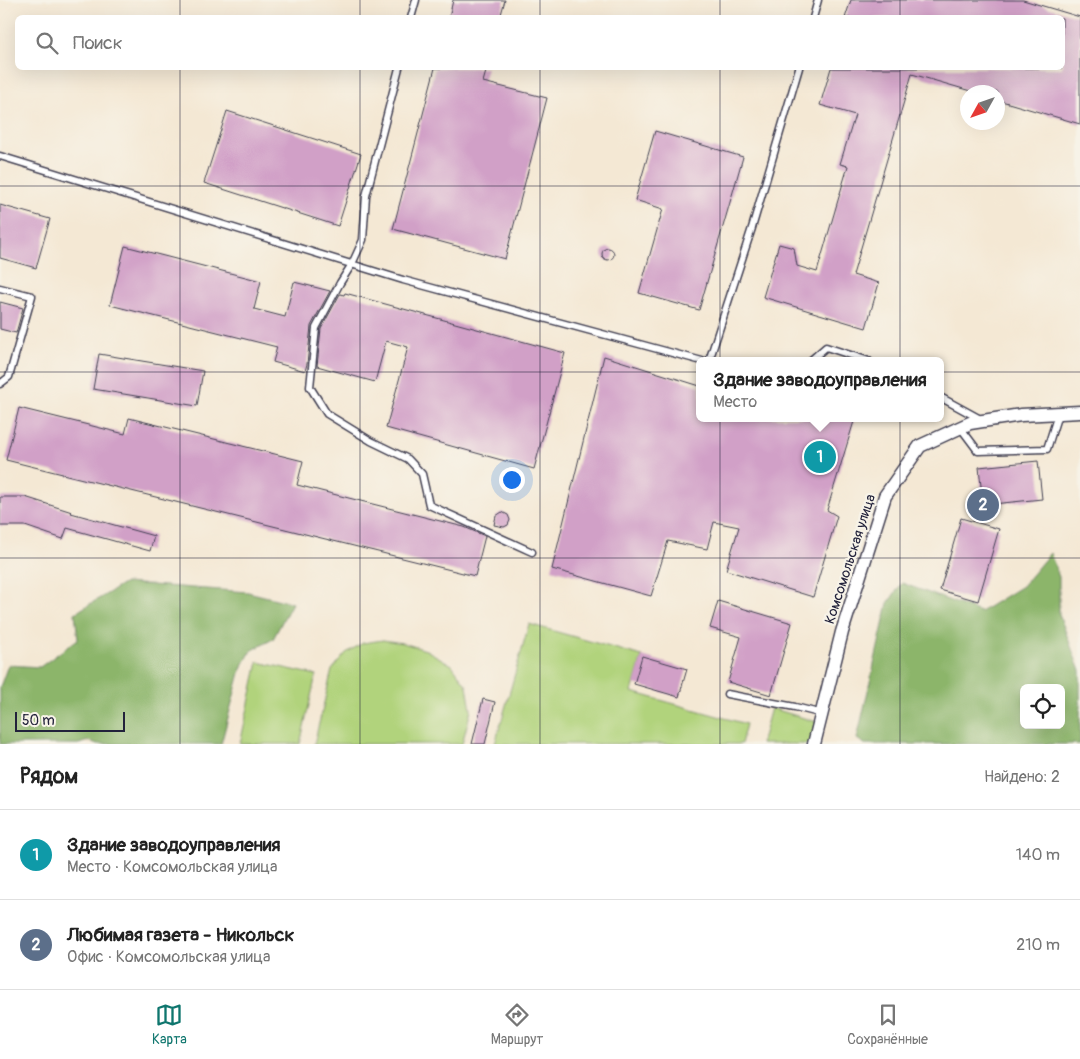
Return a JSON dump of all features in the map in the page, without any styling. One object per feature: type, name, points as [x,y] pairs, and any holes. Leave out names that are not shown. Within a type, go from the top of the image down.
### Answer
[{"type":"street","name":"Комсомольская улица","points":[[814,744],[842,632],[885,496],[920,446],[965,425],[983,421],[1021,415],[1080,412]]},
{"type":"lane","points":[[412,15],[416,0]]},
{"type":"lane","points":[[814,15],[818,0]]},
{"type":"lane","points":[[399,70],[366,196],[364,240],[316,328],[310,387],[327,414],[370,442],[408,459],[422,474],[429,506],[532,552]]},
{"type":"lane","points":[[710,357],[752,228],[798,70]]},
{"type":"lane","points":[[0,156],[403,280],[696,359]]},
{"type":"lane","points":[[0,288],[32,296],[9,377],[0,384]]},
{"type":"lane","points":[[815,357],[826,347],[857,357]]},
{"type":"lane","points":[[944,399],[983,421]]},
{"type":"lane","points":[[965,425],[978,451],[1047,449],[1058,414]]},
{"type":"lane","points":[[727,694],[823,714]]},
{"type":"green space","points":[[1050,553],[1059,577],[1059,614],[1080,671],[1080,744],[865,744],[857,739],[888,603],[902,583],[980,612],[1022,586]]},
{"type":"green space","points":[[125,583],[248,592],[292,603],[273,639],[251,651],[241,669],[221,744],[98,744],[89,741],[78,744],[0,744],[0,687],[8,665],[40,667],[78,639],[75,613]]},
{"type":"green space","points":[[529,624],[642,656],[632,692],[746,724],[741,744],[495,744]]},
{"type":"green space","points":[[383,640],[403,643],[426,650],[452,665],[467,686],[471,710],[462,744],[314,744],[332,670],[346,653],[363,643]]},
{"type":"green space","points":[[258,662],[316,675],[300,744],[240,744]]},
{"type":"green space","points":[[771,708],[820,723],[815,744],[761,744]]},
{"type":"building","points":[[453,0],[505,0],[501,15],[450,15]]},
{"type":"building","points":[[851,0],[1023,0],[1080,17],[1080,124],[1005,102],[1005,85],[960,85],[960,88],[912,74],[853,275],[879,283],[866,328],[763,297],[779,244],[794,248],[797,266],[817,272],[848,166],[840,164],[855,115],[820,105],[830,70],[1065,70],[1065,15],[846,15]]},
{"type":"building","points":[[434,70],[486,70],[483,82],[547,98],[505,259],[393,229]]},
{"type":"building","points":[[227,111],[361,154],[338,226],[204,183]]},
{"type":"building","points":[[655,131],[743,157],[699,310],[639,293],[663,209],[635,200]]},
{"type":"building","points":[[0,205],[50,219],[36,268],[0,258]]},
{"type":"building","points":[[125,246],[261,281],[254,309],[285,317],[294,282],[330,291],[311,326],[305,371],[273,362],[277,347],[110,305]]},
{"type":"building","points":[[606,248],[610,248],[614,254],[610,260],[606,260],[602,256],[602,252]]},
{"type":"building","points":[[345,293],[565,353],[534,469],[386,428],[408,347],[386,341],[375,382],[317,366],[321,329],[340,294],[344,295]]},
{"type":"building","points":[[0,302],[23,308],[16,333],[0,329]]},
{"type":"building","points":[[99,354],[203,371],[197,406],[93,389]]},
{"type":"building","points":[[604,356],[696,385],[696,422],[854,422],[827,510],[837,516],[813,597],[726,570],[739,527],[714,522],[707,549],[668,541],[651,596],[552,569]]},
{"type":"building","points":[[19,408],[125,434],[129,418],[303,461],[297,485],[464,527],[485,536],[475,576],[6,460]]},
{"type":"building","points":[[1038,461],[1042,499],[983,505],[979,467]]},
{"type":"building","points":[[0,497],[25,497],[71,513],[154,536],[150,551],[67,528],[63,539],[25,526],[0,526]]},
{"type":"building","points":[[502,512],[508,515],[510,520],[508,525],[504,527],[494,525],[496,516]]},
{"type":"building","points":[[961,518],[999,529],[978,601],[940,590]]},
{"type":"building","points":[[718,601],[792,623],[771,695],[728,682],[741,637],[710,628]]},
{"type":"building","points":[[642,656],[687,669],[679,697],[634,684]]},
{"type":"building","points":[[483,699],[495,702],[485,744],[472,744]]},
{"type":"place","name":"Здание заводоуправления","points":[[820,457]]},
{"type":"place","name":"Любимая газета - Никольск","points":[[983,505]]}]
